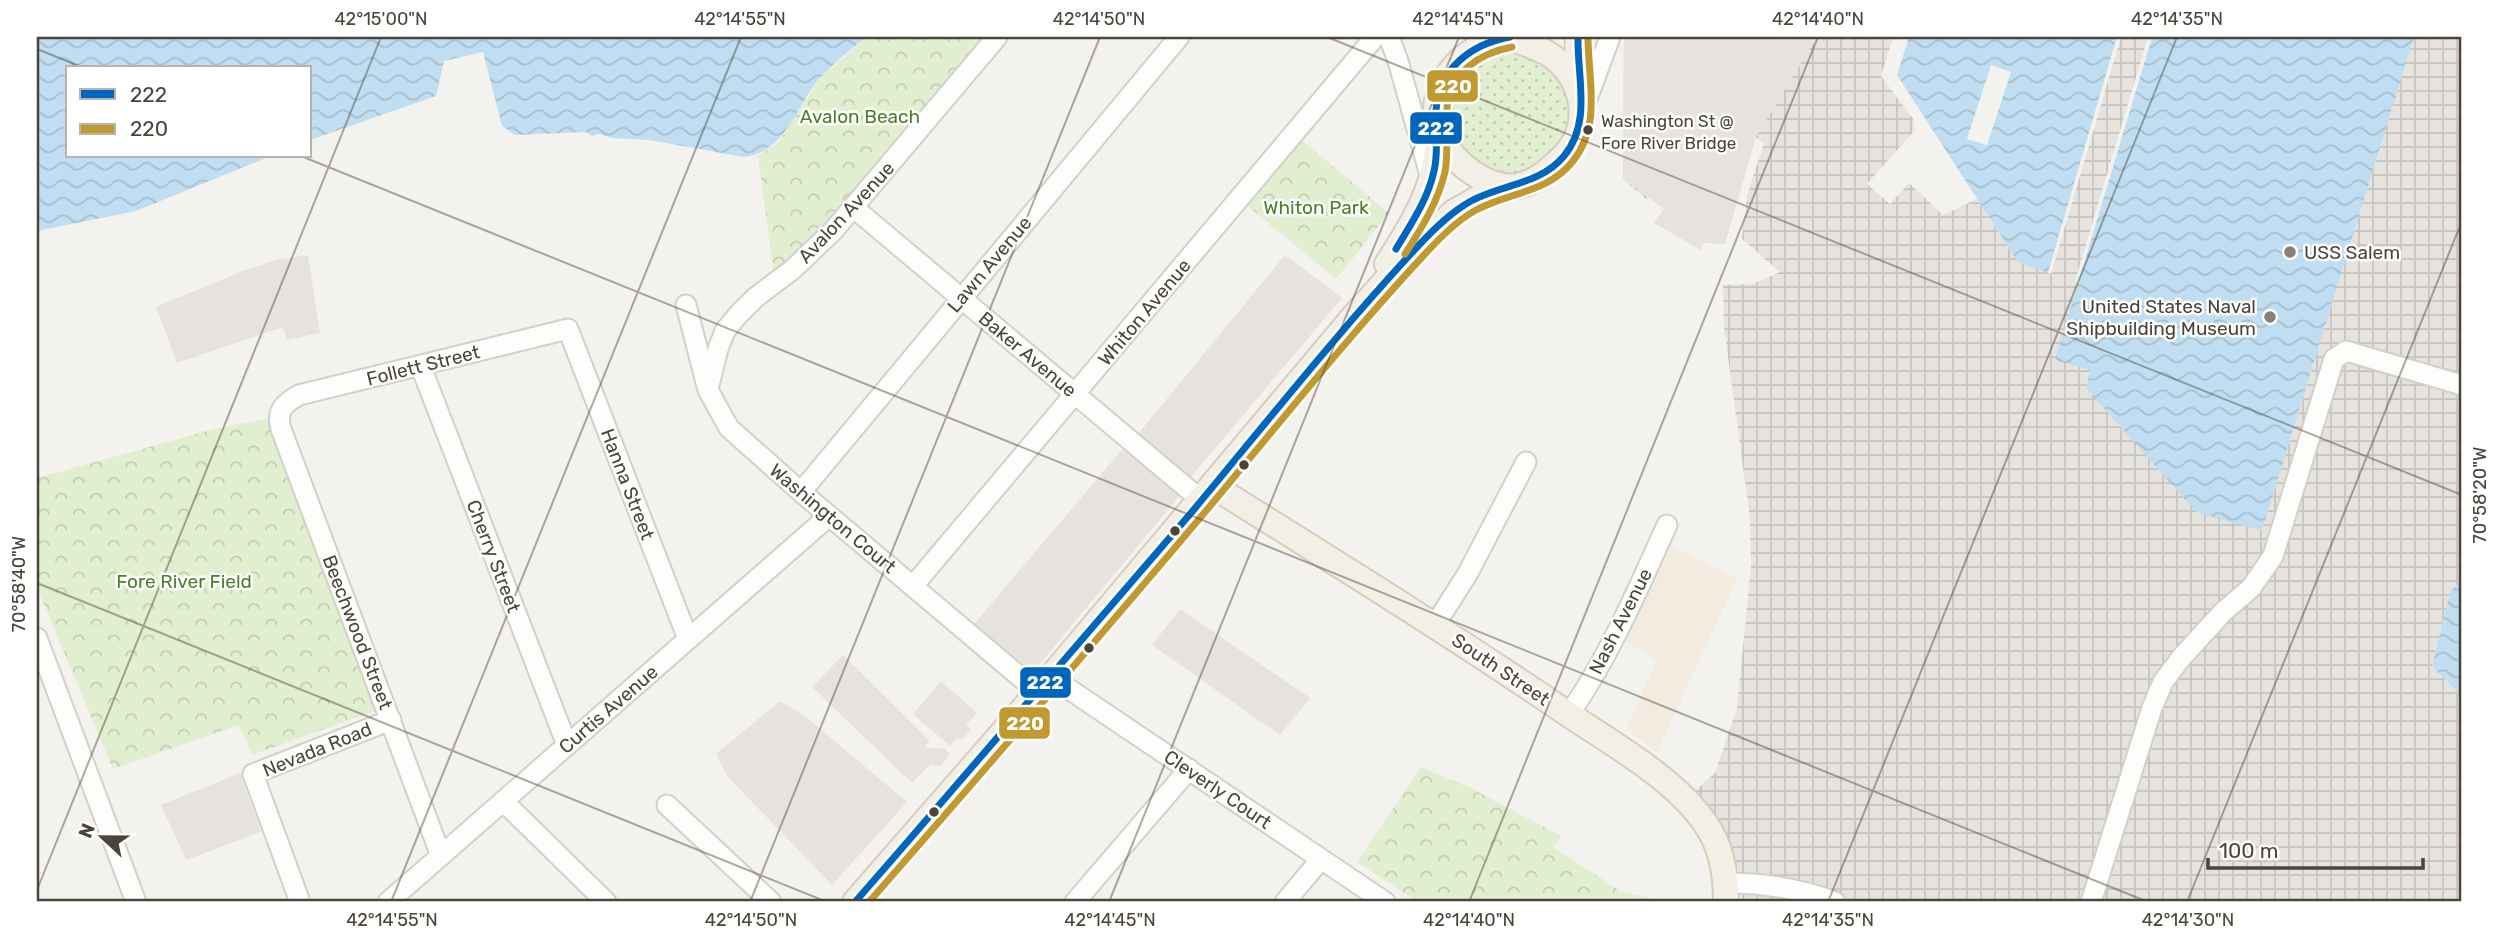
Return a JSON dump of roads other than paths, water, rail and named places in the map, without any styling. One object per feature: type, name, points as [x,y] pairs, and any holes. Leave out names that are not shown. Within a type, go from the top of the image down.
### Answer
[{"type":"main road","points":[[855,902],[1045,684],[1355,315],[1408,256],[1454,212],[1486,194],[1533,181],[1551,169],[1567,153],[1579,130],[1581,103],[1577,63],[1578,37]]},
{"type":"main road","points":[[1355,315],[1412,224],[1436,161],[1438,95],[1447,76],[1469,51],[1500,38],[1547,52],[1570,72],[1581,103]]},
{"type":"main road","points":[[1437,127],[1443,142],[1461,164],[1483,178],[1510,187]]},
{"type":"main road","name":"South Street","points":[[1207,493],[1435,625],[1626,753],[1679,793],[1709,828],[1721,856],[1726,893]]},
{"type":"street","name":"Avalon Avenue","points":[[708,390],[725,331],[738,315],[756,297],[792,270],[854,208],[997,37]]},
{"type":"street","name":"Lawn Avenue","points":[[801,492],[1180,37]]},
{"type":"street","name":"Whiton Avenue","points":[[913,586],[1375,37]]},
{"type":"street","points":[[1389,37],[1431,180]]},
{"type":"street","points":[[1581,103],[1610,37]]},
{"type":"street","name":"Baker Avenue","points":[[854,208],[1075,394],[1207,493]]},
{"type":"street","name":"Washington Court","points":[[685,305],[708,390],[729,428],[913,586],[1045,684]]},
{"type":"street","name":"Follett Street","points":[[281,408],[299,395],[568,329]]},
{"type":"street","name":"Hanna Street","points":[[568,329],[688,639]]},
{"type":"street","points":[[2091,902],[2152,708],[2163,682],[2223,612],[2251,588],[2273,556],[2334,359],[2346,351],[2462,385]]},
{"type":"street","name":"Cherry Street","points":[[421,366],[567,745]]},
{"type":"street","name":"Beechwood Street","points":[[281,408],[278,418],[281,429],[441,856]]},
{"type":"street","points":[[1435,625],[1468,573],[1526,462]]},
{"type":"street","name":"Curtis Avenue","points":[[388,902],[829,516]]},
{"type":"street","name":"Nash Avenue","points":[[1569,714],[1584,694],[1667,525]]},
{"type":"street","points":[[37,638],[136,902]]},
{"type":"street","name":"Cleverly Court","points":[[1045,684],[1189,769],[1385,902]]},
{"type":"street","name":"Nevada Road","points":[[300,902],[253,774],[391,720]]},
{"type":"street","points":[[1075,902],[1189,769]]},
{"type":"street","points":[[503,801],[606,902]]},
{"type":"street","points":[[667,805],[771,902]]},
{"type":"street","points":[[1285,902],[1321,859]]},
{"type":"street","points":[[1726,893],[1758,883],[1791,887],[1835,902]]},
{"type":"water","points":[[37,37],[867,37],[821,77],[781,137],[759,153],[744,157],[649,140],[612,138],[599,134],[592,136],[586,132],[515,135],[502,126],[483,52],[444,61],[436,96],[312,139],[312,66],[66,66],[66,158],[266,158],[136,211],[37,231]]},
{"type":"water","points":[[1909,37],[2117,37],[2048,273],[2018,262],[1897,75]]},
{"type":"water","points":[[2152,37],[2414,37],[2262,531],[2196,512],[2086,388],[2090,370],[2055,360]]},
{"type":"water","points":[[2462,579],[2462,697],[2432,666],[2450,592]]},
{"type":"place","name":"Washington St @ Fore River Bridge","points":[[1588,130]]},
{"type":"place","name":"USS Salem","points":[[2290,252]]},
{"type":"place","name":"United States Naval Shipbuilding Museum","points":[[2270,317]]},
{"type":"park label","name":"Avalon Beach","points":[[860,116]]},
{"type":"park label","name":"Whiton Park","points":[[1316,207]]},
{"type":"park label","name":"Fore River Field","points":[[184,581]]}]
